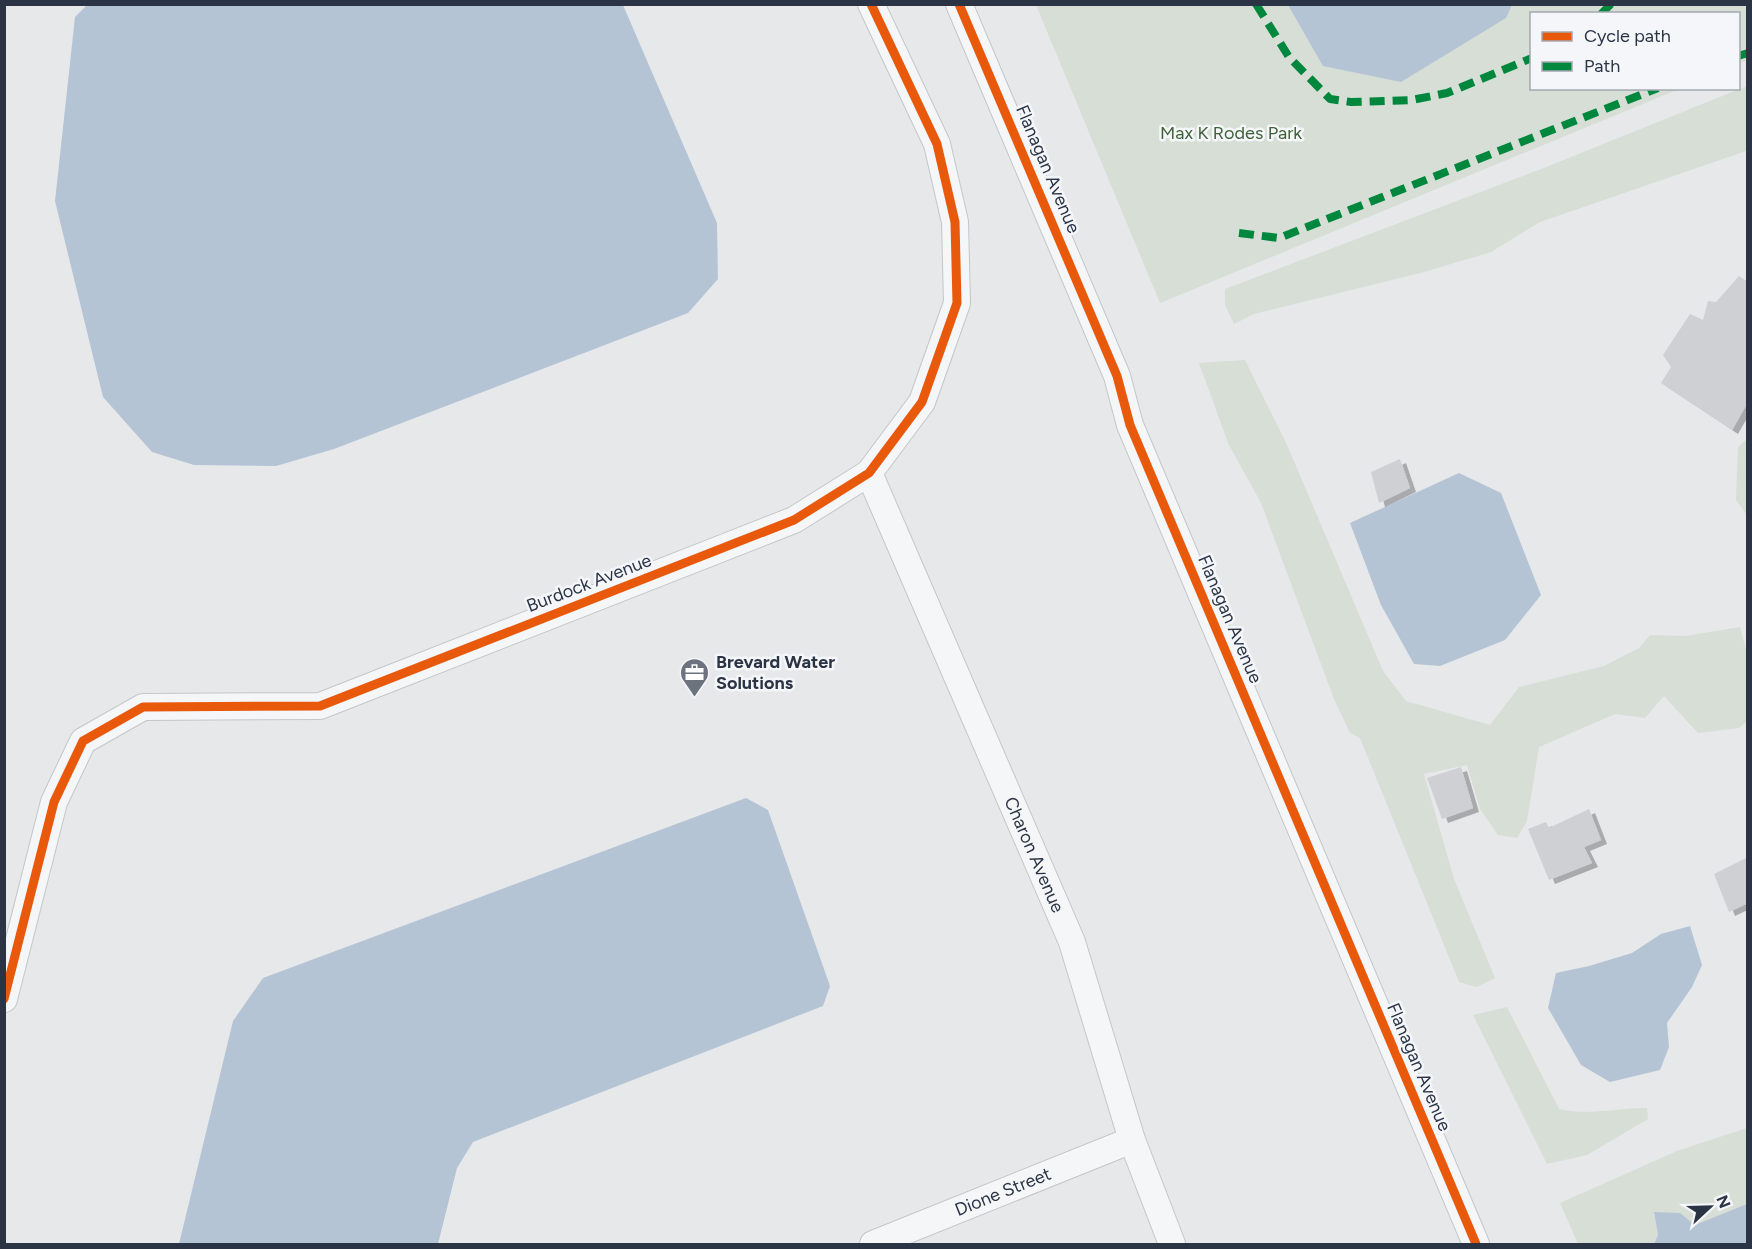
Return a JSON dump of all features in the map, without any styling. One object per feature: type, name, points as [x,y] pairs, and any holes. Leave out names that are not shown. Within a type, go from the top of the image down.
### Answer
[{"type":"street","name":"Burdock Avenue","points":[[4,999],[54,802],[83,741],[143,707],[320,706],[794,520],[869,473],[922,402],[957,303],[955,222],[937,144],[871,4]]},
{"type":"street","name":"Flanagan Avenue","points":[[959,4],[1117,376],[1130,425],[1476,1245]]},
{"type":"street","name":"Charon Avenue","points":[[869,473],[1072,942],[1132,1140],[1172,1245]]},
{"type":"street","name":"Dione Street","points":[[873,1245],[1132,1140]]},
{"type":"green space","name":"Max K Rodes Park","points":[[1036,5],[1747,5],[1747,60],[1740,64],[1740,12],[1530,12],[1530,90],[1677,90],[1160,303]]},
{"type":"green space","points":[[1747,86],[1746,151],[1540,222],[1491,252],[1424,272],[1254,314],[1234,324],[1225,305],[1225,289],[1544,168]]},
{"type":"green space","points":[[1245,360],[1288,447],[1383,671],[1406,701],[1490,725],[1519,687],[1604,666],[1639,648],[1650,635],[1686,636],[1740,627],[1747,654],[1747,721],[1739,728],[1698,733],[1664,696],[1645,718],[1615,714],[1539,747],[1527,821],[1517,838],[1498,835],[1480,809],[1467,765],[1424,774],[1454,879],[1495,978],[1477,987],[1459,982],[1360,738],[1350,733],[1334,699],[1261,503],[1228,443],[1199,363]]},
{"type":"green space","points":[[1747,439],[1747,515],[1736,500],[1738,447]]},
{"type":"green space","points":[[1507,1007],[1559,1109],[1591,1112],[1647,1108],[1648,1119],[1587,1155],[1547,1164],[1473,1015]]},
{"type":"green space","points":[[1747,1128],[1747,1204],[1695,1226],[1654,1213],[1658,1235],[1654,1244],[1578,1244],[1560,1203],[1677,1151]]},
{"type":"water","points":[[87,5],[623,5],[717,223],[718,279],[688,313],[334,449],[276,466],[194,465],[152,452],[103,397],[55,201],[75,17]]},
{"type":"water","points":[[1288,5],[1512,5],[1506,18],[1401,82],[1323,66]]},
{"type":"water","points":[[1459,473],[1501,493],[1541,595],[1505,640],[1440,666],[1414,664],[1381,605],[1350,523]]},
{"type":"water","points":[[746,798],[768,810],[830,986],[823,1006],[473,1142],[457,1168],[438,1244],[179,1244],[233,1021],[263,978]]},
{"type":"water","points":[[1690,926],[1702,965],[1692,987],[1667,1023],[1669,1047],[1660,1070],[1610,1082],[1581,1065],[1548,1008],[1556,973],[1632,953],[1661,934]]},
{"type":"water","points":[[1747,1204],[1747,1244],[1654,1244],[1658,1235],[1654,1212],[1680,1213],[1695,1225]]},
{"type":"building","points":[[1739,276],[1748,282],[1748,402],[1732,430],[1661,383],[1671,367],[1663,355],[1690,314],[1703,320],[1708,301],[1716,302]]},
{"type":"building","points":[[1400,459],[1410,488],[1379,503],[1371,472]]},
{"type":"building","points":[[1461,767],[1473,808],[1442,819],[1427,778]]},
{"type":"building","points":[[1589,809],[1601,840],[1584,847],[1592,863],[1549,880],[1528,829],[1546,822],[1549,828]]},
{"type":"building","points":[[1748,857],[1748,903],[1729,912],[1714,874]]},
{"type":"marked path","points":[[1256,4],[1289,57],[1330,99],[1351,102],[1412,100],[1447,93],[1530,59]]},
{"type":"marked path","points":[[1603,12],[1611,4]]},
{"type":"marked path","points":[[1740,55],[1748,53]]},
{"type":"marked path","points":[[1239,233],[1279,238],[1653,90]]},
{"type":"cycle path","points":[[4,999],[54,802],[83,741],[143,707],[320,706],[794,520],[869,473],[922,402],[957,303],[955,222],[937,144],[871,4]]},
{"type":"cycle path","points":[[959,4],[1117,376],[1130,425],[1476,1244]]},
{"type":"place","name":"Brevard Water Solutions","points":[[695,698]]}]
